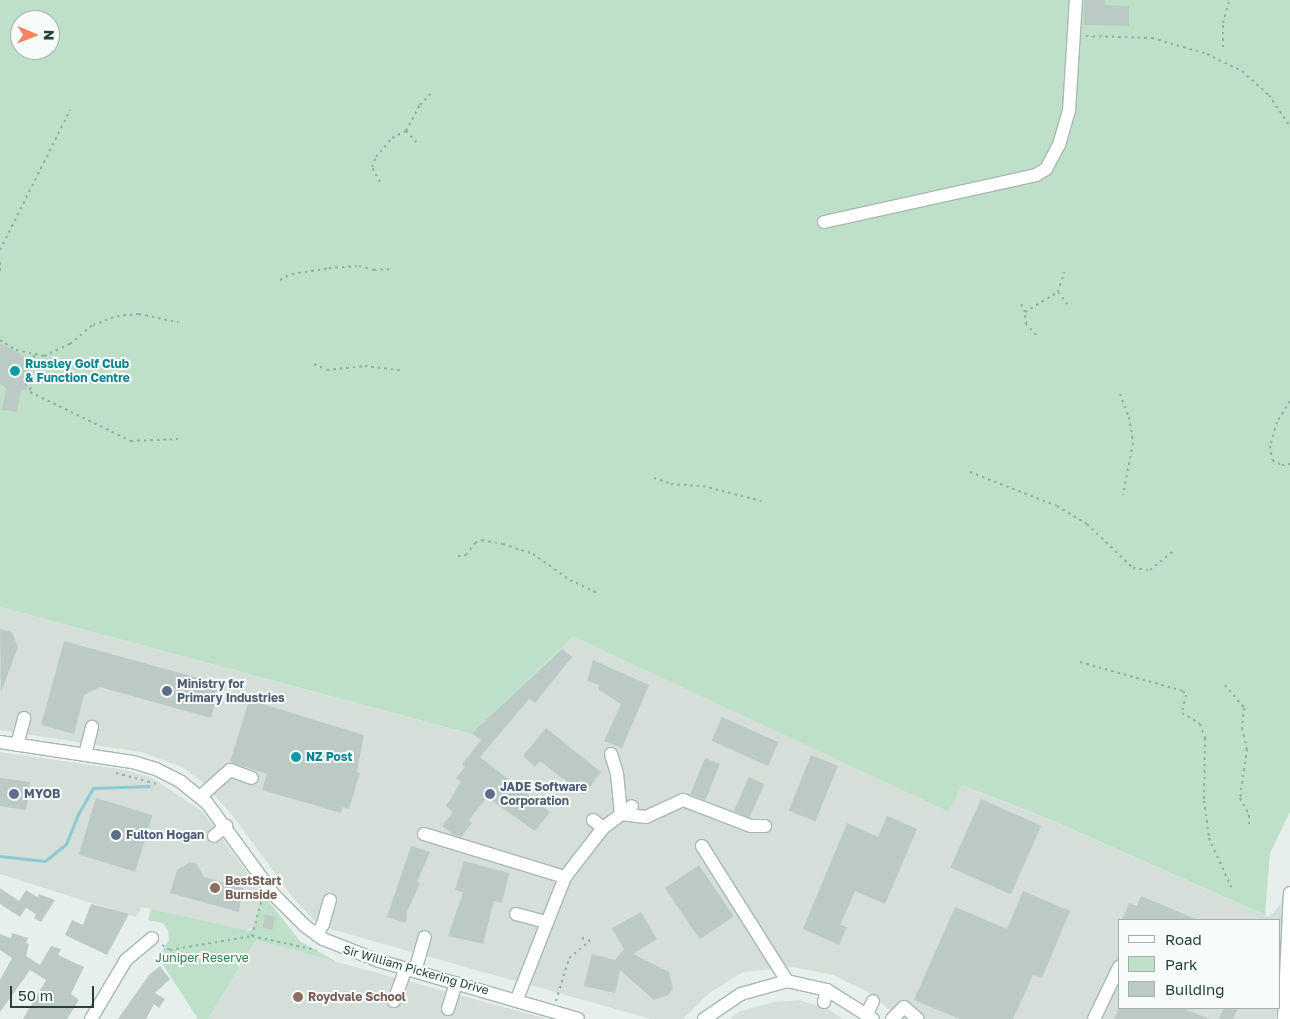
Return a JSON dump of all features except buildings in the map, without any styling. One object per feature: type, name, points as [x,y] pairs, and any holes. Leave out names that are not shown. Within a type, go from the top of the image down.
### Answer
[{"type":"street","points":[[824,222],[1036,175],[1046,169],[1065,129],[1076,0]]},
{"type":"street","points":[[17,744],[24,718]]},
{"type":"street","points":[[85,755],[92,727]]},
{"type":"street","name":"Sir William Pickering Drive","points":[[0,742],[85,755],[156,769],[200,797],[226,826],[274,895],[320,937],[339,948],[517,999],[578,1019]]},
{"type":"street","points":[[611,754],[621,814]]},
{"type":"street","points":[[200,797],[230,770],[252,778]]},
{"type":"street","points":[[621,814],[646,817],[684,800],[719,809],[751,826],[765,826]]},
{"type":"street","points":[[517,999],[545,922],[565,877],[598,824],[621,814],[632,806]]},
{"type":"street","points":[[214,836],[226,826]]},
{"type":"street","points":[[424,834],[565,877]]},
{"type":"street","points":[[702,846],[786,982]]},
{"type":"street","points":[[1286,1017],[1283,938],[1290,893]]},
{"type":"street","points":[[320,937],[330,900]]},
{"type":"street","points":[[516,914],[545,922]]},
{"type":"street","points":[[394,1002],[425,937]]},
{"type":"street","points":[[90,1019],[126,960],[152,938]]},
{"type":"street","points":[[1094,1019],[1118,969]]},
{"type":"street","points":[[704,1019],[741,994],[786,982],[827,990],[870,1017],[873,1001]]},
{"type":"street","points":[[448,1009],[456,983]]},
{"type":"street","points":[[824,1002],[827,990]]},
{"type":"street","points":[[892,1019],[904,1007],[918,1019]]},
{"type":"path","points":[[1223,47],[1223,23],[1229,0]]},
{"type":"path","points":[[1074,37],[1152,38],[1207,54],[1242,72],[1269,95],[1290,126]]},
{"type":"path","points":[[380,182],[372,166],[376,157],[392,138],[406,131],[420,105],[433,91]]},
{"type":"path","points":[[0,250],[70,110]]},
{"type":"path","points":[[406,131],[418,144]]},
{"type":"path","points":[[0,262],[0,272]]},
{"type":"path","points":[[280,280],[292,274],[329,268],[359,266],[374,270],[393,269]]},
{"type":"path","points":[[1024,312],[1058,292],[1064,272]]},
{"type":"path","points":[[1058,292],[1069,306]]},
{"type":"path","points":[[1020,304],[1024,312],[1026,324],[1036,335]]},
{"type":"path","points":[[0,340],[12,349],[34,356],[54,352],[93,325],[117,316],[139,314],[178,322]]},
{"type":"path","points":[[34,356],[30,392],[131,441],[178,439]]},
{"type":"path","points":[[314,364],[328,370],[365,366],[400,370]]},
{"type":"path","points":[[1120,394],[1129,416],[1133,444],[1122,495]]},
{"type":"path","points":[[1290,401],[1277,422],[1270,446],[1272,460],[1282,465],[1290,464]]},
{"type":"path","points":[[970,472],[1057,506],[1087,524],[1133,568],[1150,570],[1175,550]]},
{"type":"path","points":[[654,478],[671,484],[703,486],[761,501]]},
{"type":"path","points":[[458,556],[466,556],[475,543],[482,540],[503,544],[533,554],[570,580],[598,593]]},
{"type":"path","points":[[1080,662],[1183,691],[1186,695],[1182,713],[1200,724],[1205,738],[1204,801],[1209,838],[1231,887]]},
{"type":"path","points":[[1224,685],[1244,708],[1242,728],[1246,749],[1240,798],[1250,817],[1249,824]]},
{"type":"path","points":[[252,936],[264,895]]},
{"type":"path","points":[[152,938],[170,950],[252,936],[316,951],[320,937]]},
{"type":"path","points":[[553,1011],[569,958],[590,941],[582,938]]},
{"type":"shaded area","points":[[0,607],[470,734],[573,635],[949,812],[962,785],[1057,823],[1269,917],[1290,894],[1280,994],[1280,919],[1118,919],[1118,1009],[1278,1009],[1276,1019],[901,1019],[866,991],[833,975],[792,967],[743,972],[709,993],[683,1019],[651,1019],[334,930],[316,922],[294,899],[232,815],[202,782],[182,767],[141,752],[0,730]]},
{"type":"shaded area","points":[[0,752],[126,770],[152,778],[202,811],[262,893],[253,928],[244,931],[142,907],[136,917],[0,874]]},
{"type":"shaded area","name":"Roydvale School","points":[[256,940],[337,962],[548,1019],[208,1019]]},
{"type":"shaded area","points":[[799,1000],[828,1009],[843,1019],[730,1019],[738,1012],[773,1002]]},
{"type":"green space","points":[[0,0],[1290,0],[1290,812],[1270,853],[1265,915],[1051,820],[962,785],[949,812],[573,636],[471,734],[0,607]]},
{"type":"green space","name":"Juniper Reserve","points":[[262,893],[300,941],[337,962],[256,940],[208,1019],[198,1019],[158,957],[169,940],[168,931],[163,923],[148,920],[151,909],[249,931],[253,928]]},
{"type":"waterway","points":[[0,856],[45,861],[66,844],[78,814],[93,788],[149,786]]},
{"type":"place","name":"Russley Golf Club & Function Centre","points":[[15,371]]},
{"type":"place","name":"Ministry for Primary Industries","points":[[167,691]]},
{"type":"place","name":"NZ Post","points":[[296,757]]},
{"type":"place","name":"MYOB","points":[[14,794]]},
{"type":"place","name":"JADE Software Corporation","points":[[490,794]]},
{"type":"place","name":"Fulton Hogan","points":[[116,835]]},
{"type":"place","name":"BestStart Burnside","points":[[215,888]]},
{"type":"place","name":"Roydvale School","points":[[298,997]]}]
